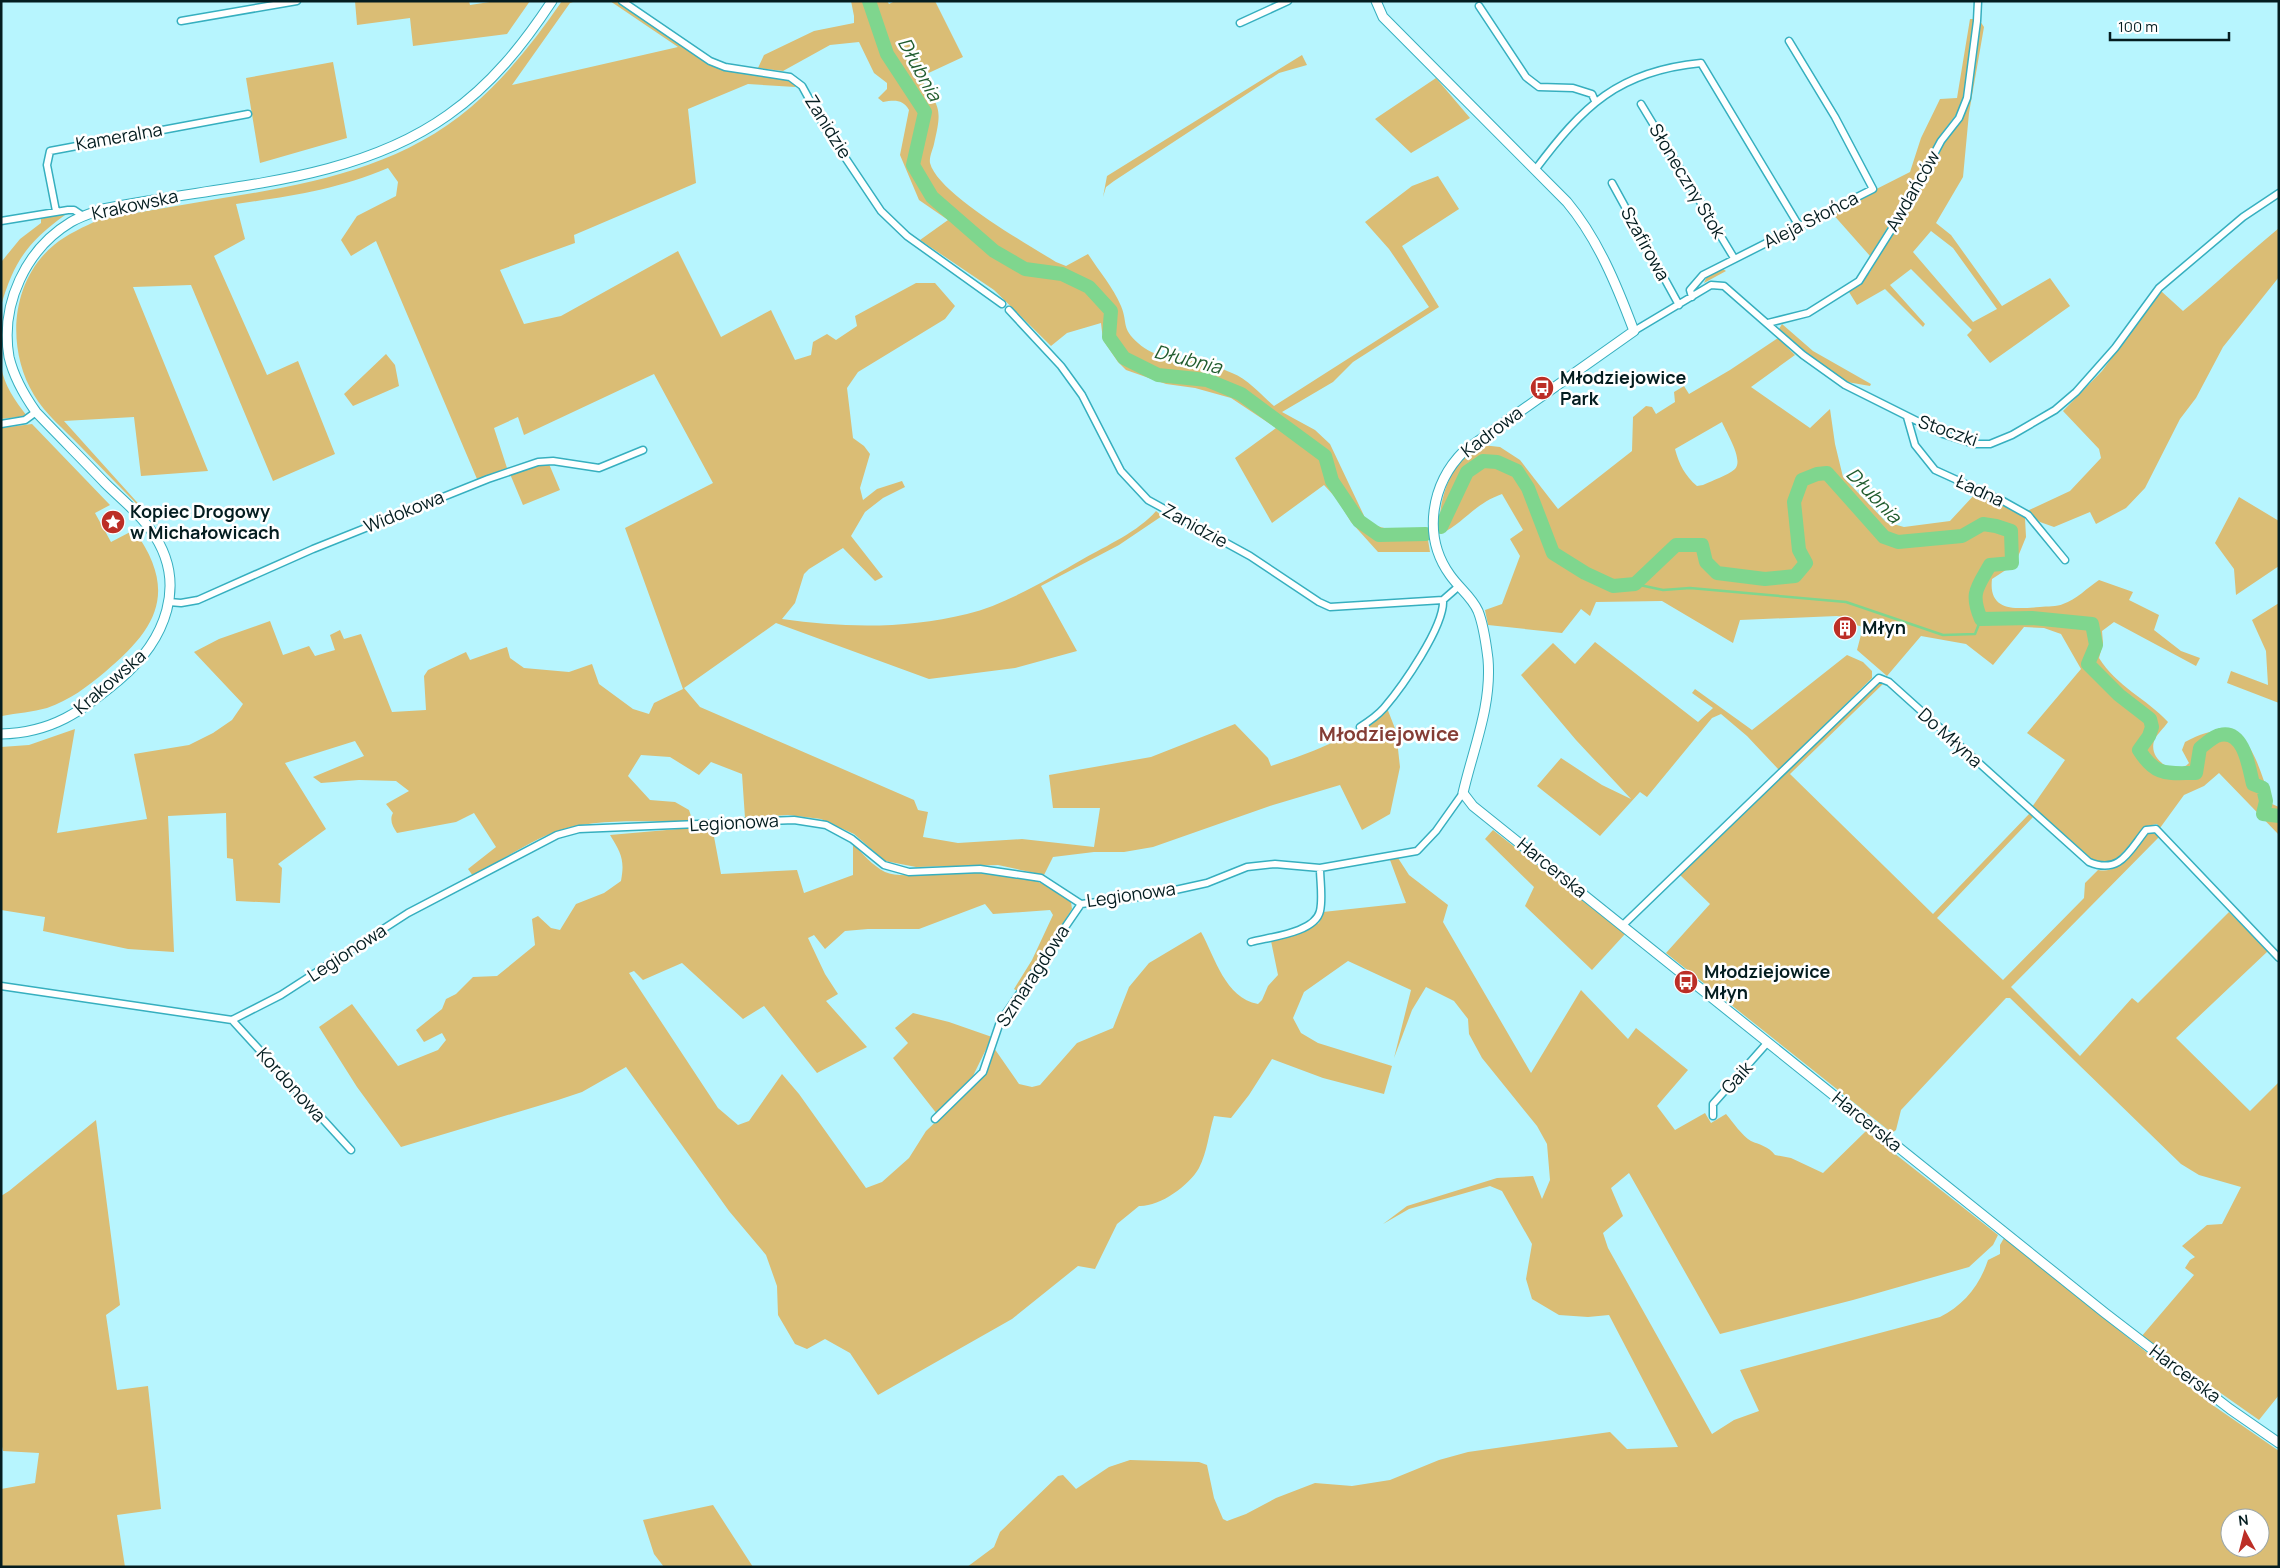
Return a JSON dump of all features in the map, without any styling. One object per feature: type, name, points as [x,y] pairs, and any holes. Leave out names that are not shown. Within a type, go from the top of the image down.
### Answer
[{"type":"street","points":[[181,21],[297,1]]},
{"type":"street","name":"Krakowska","points":[[1,734],[22,733],[54,725],[102,694],[133,666],[154,643],[163,626],[169,602],[169,583],[165,559],[150,530],[36,412],[18,383],[9,356],[8,330],[12,297],[26,264],[36,251],[54,234],[83,216],[127,204],[320,171],[356,161],[396,145],[447,116],[476,93],[504,66],[532,32],[552,1]]},
{"type":"street","name":"Zanidzie","points":[[622,1],[710,61],[725,67],[790,77],[802,86],[824,126],[881,211],[907,236],[1002,304]]},
{"type":"street","points":[[1240,23],[1288,1]]},
{"type":"street","points":[[1376,1],[1383,17],[1583,221],[1616,288],[1634,331]]},
{"type":"street","name":"Awdańców","points":[[1768,323],[1808,313],[1858,281],[1905,208],[1941,141],[1959,118],[1967,98],[1978,1]]},
{"type":"street","points":[[1479,6],[1526,78],[1539,87],[1573,88],[1592,94],[1595,101]]},
{"type":"street","name":"Aleja Słońca","points":[[1692,297],[1690,290],[1694,283],[1703,275],[1873,189],[1835,117],[1789,41]]},
{"type":"street","points":[[1535,170],[1564,131],[1595,101],[1618,86],[1650,73],[1681,65],[1702,63],[1799,226]]},
{"type":"street","name":"Słoneczny Stok","points":[[1641,104],[1734,258]]},
{"type":"street","name":"Kameralna","points":[[56,211],[47,165],[50,151],[248,114]]},
{"type":"street","name":"Szafirowa","points":[[1612,184],[1679,305]]},
{"type":"street","name":"Stoczki","points":[[1634,331],[1712,285],[1724,286],[1803,355],[1845,385],[1943,434],[1974,444],[1990,444],[2012,435],[2054,410],[2076,392],[2115,348],[2159,288],[2243,218],[2279,193]]},
{"type":"street","points":[[1,221],[56,211],[74,210],[83,216]]},
{"type":"street","name":"Zanidzie","points":[[1009,310],[1061,366],[1082,395],[1121,472],[1148,500],[1250,556],[1319,602],[1330,607],[1442,600]]},
{"type":"street","name":"Kadrowa","points":[[1463,793],[1486,702],[1488,661],[1484,630],[1478,610],[1441,559],[1436,537],[1435,498],[1452,464],[1464,451],[1634,331]]},
{"type":"street","points":[[1,424],[25,420],[36,412]]},
{"type":"street","name":"Ładna","points":[[1907,417],[1915,445],[1935,470],[2003,501],[2028,515],[2065,560]]},
{"type":"street","name":"Widokowa","points":[[169,602],[180,603],[198,600],[312,549],[488,479],[538,462],[553,461],[599,468],[643,450]]},
{"type":"street","points":[[1360,727],[1384,708],[1428,644],[1443,607],[1442,600],[1459,586]]},
{"type":"street","name":"Do Młyna","points":[[1623,926],[1879,678],[1889,682],[2089,862],[2107,868],[2118,864],[2146,830],[2156,829],[2279,958]]},
{"type":"street","name":"Legionowa","points":[[232,1020],[281,996],[408,913],[557,835],[579,829],[794,820],[826,825],[852,838],[884,865],[909,872],[980,869],[1041,878],[1081,904],[1165,892],[1207,882],[1246,866],[1275,864],[1320,868],[1417,851],[1436,831],[1463,793]]},
{"type":"street","name":"Harcerska","points":[[1463,793],[1473,806],[2105,1313],[2230,1409],[2279,1443]]},
{"type":"street","points":[[1251,942],[1304,929],[1313,923],[1320,912],[1320,868]]},
{"type":"street","name":"Szmaragdowa","points":[[935,1119],[983,1072],[1000,1022],[1081,904]]},
{"type":"street","points":[[1,986],[232,1020]]},
{"type":"street","name":"Kordonowa","points":[[232,1020],[351,1150]]},
{"type":"street","name":"Gaik","points":[[1713,1116],[1713,1104],[1768,1042]]},
{"type":"shaded area","points":[[355,1],[469,1],[470,5],[496,1],[530,1],[507,34],[413,46],[410,18],[357,25]]},
{"type":"shaded area","points":[[562,1],[576,1],[570,3],[512,85],[678,47],[610,1],[618,1],[714,67],[788,78],[796,87],[748,84],[688,109],[696,183],[574,235],[575,243],[500,270],[524,324],[561,316],[678,251],[721,337],[771,310],[795,360],[811,355],[813,342],[827,334],[836,340],[857,326],[855,316],[916,283],[935,283],[955,306],[945,319],[858,372],[847,388],[853,438],[864,446],[870,454],[860,488],[863,500],[877,489],[902,481],[905,487],[883,498],[865,512],[851,536],[883,577],[875,581],[843,548],[804,574],[795,603],[782,619],[828,624],[898,625],[944,619],[982,610],[1041,583],[1112,543],[1141,525],[1156,511],[1162,516],[1119,545],[1041,586],[1077,651],[1015,668],[929,679],[776,623],[684,688],[700,707],[914,800],[918,810],[928,812],[923,837],[958,843],[1022,839],[1094,847],[1100,808],[1053,808],[1049,775],[1151,757],[1235,724],[1268,758],[1271,766],[1303,755],[1346,736],[1387,708],[1396,731],[1400,767],[1390,814],[1362,830],[1340,785],[1273,805],[1153,847],[1124,852],[1094,852],[1053,857],[1044,875],[998,865],[916,867],[885,861],[854,834],[821,819],[788,815],[745,818],[742,774],[711,762],[699,775],[670,757],[641,755],[628,776],[650,800],[675,802],[689,810],[693,822],[623,821],[570,827],[534,841],[473,876],[468,869],[496,847],[474,813],[456,822],[397,833],[391,821],[393,813],[386,804],[409,791],[396,781],[359,780],[321,783],[313,777],[364,756],[355,741],[285,763],[326,829],[278,864],[282,868],[280,903],[236,901],[233,859],[227,858],[226,813],[168,816],[174,952],[128,949],[43,931],[45,917],[1,910],[1,747],[29,745],[75,729],[57,833],[147,819],[134,754],[189,745],[213,733],[232,720],[243,704],[194,652],[219,639],[270,621],[283,655],[309,646],[315,656],[335,650],[330,635],[340,630],[344,639],[361,634],[392,712],[426,710],[424,676],[428,670],[466,652],[470,660],[507,647],[510,658],[524,668],[569,672],[592,664],[599,684],[633,709],[649,714],[654,703],[683,689],[625,528],[713,483],[654,374],[524,435],[518,417],[494,428],[507,468],[477,479],[376,241],[351,256],[341,240],[357,216],[396,196],[398,182],[388,168],[332,187],[236,204],[245,239],[214,256],[267,375],[298,361],[335,454],[273,481],[191,285],[133,287],[208,471],[141,476],[134,417],[64,421],[162,530],[44,409],[25,377],[19,357],[16,337],[17,316],[21,296],[28,277],[39,260],[64,237],[100,219],[256,193],[322,179],[354,170],[415,145],[444,128],[497,83],[520,57]]},
{"type":"shaded area","points":[[851,1],[887,1],[889,4],[895,1],[935,1],[963,57],[920,77],[935,102],[939,114],[930,163],[949,189],[1005,231],[1056,262],[1066,266],[1088,254],[1118,299],[1129,333],[1144,348],[1172,358],[1204,363],[1232,373],[1249,383],[1274,406],[1429,307],[1389,249],[1365,222],[1412,186],[1438,176],[1459,209],[1402,246],[1439,307],[1353,362],[1333,382],[1282,412],[1315,430],[1330,444],[1367,522],[1383,528],[1396,530],[1426,528],[1430,552],[1378,552],[1351,522],[1337,499],[1324,485],[1272,523],[1235,458],[1276,428],[1231,398],[1195,388],[1166,384],[1126,370],[1103,340],[1101,323],[1067,333],[1051,346],[994,290],[920,240],[948,220],[919,200],[900,155],[909,110],[901,102],[883,102],[878,98],[887,89],[887,83],[874,73],[859,42],[830,45],[783,71],[758,68],[764,55],[814,31],[854,23]]},
{"type":"shaded area","points":[[1970,19],[1974,19],[1964,96],[1958,112],[1942,133],[1930,158],[1870,256],[1831,212],[1910,172],[1921,138],[1940,99],[1957,98]]},
{"type":"shaded area","points":[[1980,21],[1984,27],[1969,113],[1963,177],[1936,223],[1951,235],[2002,306],[2050,278],[2070,306],[1990,363],[1967,335],[1972,330],[1911,269],[1890,285],[1925,324],[1923,327],[1885,289],[1857,305],[1849,292],[1870,272],[1945,141],[1962,120],[1969,98]],"holes":[[[1931,231],[1953,248],[1997,309],[1973,322],[1913,252]]]},
{"type":"shaded area","points":[[1302,55],[1307,65],[1279,73],[1114,181],[1106,187],[1103,197],[1107,176]]},
{"type":"shaded area","points":[[333,62],[347,138],[260,163],[246,78]]},
{"type":"shaded area","points":[[1436,78],[1470,118],[1411,153],[1375,119]]},
{"type":"shaded area","points":[[63,212],[65,215],[31,244],[24,254],[11,277],[1,306],[2,261],[20,239],[41,223],[41,219]]},
{"type":"shaded area","points":[[2279,228],[2279,277],[2223,347],[2196,398],[2180,419],[2145,488],[2126,508],[2096,524],[2090,512],[2054,527],[2040,522],[2027,511],[2070,491],[2101,458],[2099,449],[2063,411],[2102,371],[2161,291],[2183,311]]},
{"type":"shaded area","points":[[1723,269],[1726,271],[1704,283],[1707,276]]},
{"type":"shaded area","points":[[1782,324],[1813,351],[1871,384],[1870,386],[1847,382],[1818,362],[1779,329]]},
{"type":"shaded area","points":[[1778,338],[1795,355],[1751,387],[1810,428],[1830,409],[1835,444],[1843,477],[1886,522],[1904,527],[1950,521],[1975,494],[1999,503],[2025,518],[2026,537],[2015,564],[1992,579],[1994,598],[1999,603],[2013,608],[2058,606],[2073,600],[2099,580],[2133,592],[2129,600],[2159,615],[2154,630],[2181,651],[2200,658],[2196,666],[2114,622],[2102,631],[2103,643],[2099,658],[2106,668],[2114,677],[2168,722],[2154,741],[2155,755],[2164,765],[2177,768],[2184,767],[2189,763],[2182,750],[2185,742],[2206,733],[2223,731],[2236,734],[2246,742],[2260,769],[2272,804],[2279,807],[2279,835],[2219,773],[2204,786],[2184,795],[2160,828],[2157,824],[2147,826],[2115,861],[2097,864],[2032,807],[2065,760],[2027,733],[2081,669],[2061,634],[2044,628],[2024,627],[1993,665],[1966,644],[1921,636],[1887,676],[1857,650],[1863,627],[1856,625],[1852,618],[1837,616],[1740,620],[1733,643],[1662,601],[1596,602],[1590,616],[1581,609],[1562,633],[1488,625],[1485,610],[1502,604],[1520,556],[1510,539],[1523,530],[1502,494],[1484,503],[1441,534],[1440,516],[1443,496],[1450,477],[1459,462],[1482,445],[1500,447],[1520,460],[1558,509],[1632,451],[1633,417],[1646,406],[1652,407],[1656,414],[1675,402],[1674,392],[1684,386],[1689,394],[1730,370]],"holes":[[[1722,422],[1736,453],[1737,465],[1728,474],[1697,486],[1683,469],[1675,449]]]},
{"type":"shaded area","points":[[386,354],[395,365],[399,386],[353,406],[344,394]]},
{"type":"shaded area","points":[[1,366],[11,392],[27,416],[1,419]]},
{"type":"shaded area","points":[[32,424],[110,505],[95,513],[111,542],[134,530],[148,552],[155,572],[158,590],[156,607],[149,624],[138,640],[123,656],[98,678],[78,693],[55,705],[2,716],[1,428]]},
{"type":"shaded area","points":[[538,463],[549,464],[560,490],[523,505],[510,474]]},
{"type":"shaded area","points":[[2239,497],[2279,521],[2279,566],[2236,595],[2234,569],[2215,543]]},
{"type":"shaded area","points":[[2279,603],[2279,703],[2227,683],[2231,671],[2268,685],[2266,651],[2252,620]]},
{"type":"shaded area","points":[[1595,642],[1698,722],[1713,708],[1692,693],[1695,689],[1752,730],[1847,655],[1863,662],[1872,671],[1872,678],[1779,770],[1747,736],[1721,714],[1712,718],[1647,797],[1640,792],[1600,836],[1537,786],[1561,758],[1602,785],[1631,799],[1576,740],[1521,675],[1553,643],[1575,664]]},
{"type":"shaded area","points":[[1884,683],[1790,774],[1933,914],[2030,813],[2034,816],[1937,918],[2003,980],[2084,898],[2085,883],[2098,870],[2114,868],[2120,864],[2147,832],[2155,832],[2160,836],[2011,987],[2080,1056],[2132,998],[2138,1003],[2229,912],[2268,951],[2176,1038],[2250,1111],[2279,1082],[2279,1395],[2259,1420],[2141,1337],[2194,1275],[2185,1268],[2190,1260],[2195,1257],[2182,1246],[2207,1225],[2222,1224],[2241,1187],[2199,1175],[2181,1164],[2010,998],[2006,998],[1901,1110],[1896,1130],[1892,1133],[1666,953],[1710,904],[1680,875],[1876,684]]},
{"type":"shaded area","points":[[712,826],[721,874],[797,870],[804,893],[853,875],[853,844],[876,866],[889,874],[984,872],[1003,874],[1039,882],[1055,890],[1071,902],[1072,909],[1019,992],[1014,989],[1032,960],[1053,915],[1050,910],[993,914],[985,904],[919,929],[845,931],[825,949],[814,935],[808,938],[825,974],[838,994],[826,1001],[867,1047],[817,1073],[764,1006],[743,1019],[682,963],[643,980],[634,971],[629,973],[718,1108],[738,1125],[749,1121],[782,1074],[799,1094],[866,1188],[882,1182],[909,1158],[926,1131],[986,1074],[994,1048],[1019,1084],[1032,1087],[1040,1085],[1077,1043],[1113,1028],[1129,987],[1149,963],[1201,932],[1216,964],[1229,985],[1237,994],[1258,1004],[1262,1000],[1268,986],[1278,975],[1271,941],[1319,923],[1323,912],[1406,903],[1390,860],[1398,858],[1409,875],[1448,905],[1443,922],[1531,1073],[1581,990],[1628,1039],[1636,1028],[1688,1070],[1657,1106],[1675,1130],[1705,1113],[1711,1123],[1726,1114],[1751,1141],[1767,1148],[1775,1155],[1791,1158],[1823,1173],[1866,1131],[1998,1235],[1993,1245],[1969,1267],[1853,1300],[1720,1334],[1629,1173],[1611,1188],[1623,1216],[1603,1233],[1608,1248],[1712,1434],[1734,1420],[1759,1411],[1740,1370],[1940,1317],[1956,1307],[1970,1294],[1985,1269],[1988,1260],[2000,1254],[2000,1245],[2004,1238],[2211,1404],[2279,1451],[2279,1567],[967,1567],[994,1547],[1000,1532],[1058,1476],[1063,1475],[1076,1489],[1109,1467],[1130,1460],[1199,1462],[1207,1465],[1214,1498],[1223,1519],[1227,1521],[1246,1514],[1276,1498],[1315,1483],[1352,1486],[1390,1480],[1439,1460],[1468,1452],[1610,1432],[1627,1449],[1678,1447],[1609,1315],[1588,1317],[1559,1315],[1532,1299],[1526,1279],[1532,1244],[1502,1191],[1490,1186],[1409,1209],[1383,1224],[1407,1206],[1497,1178],[1533,1176],[1542,1199],[1550,1180],[1547,1144],[1537,1126],[1482,1058],[1469,1034],[1468,1019],[1454,1001],[1426,987],[1412,1010],[1394,1058],[1411,990],[1348,961],[1304,992],[1293,1018],[1301,1033],[1318,1043],[1392,1066],[1384,1094],[1323,1078],[1272,1059],[1249,1095],[1231,1118],[1214,1116],[1204,1156],[1194,1175],[1173,1194],[1155,1203],[1139,1206],[1117,1224],[1095,1269],[1078,1266],[1012,1319],[878,1395],[850,1353],[825,1339],[807,1349],[795,1344],[778,1315],[777,1286],[766,1255],[729,1211],[626,1067],[582,1092],[401,1147],[357,1087],[319,1027],[352,1004],[398,1066],[438,1050],[446,1040],[442,1033],[424,1042],[416,1030],[442,1009],[446,999],[456,994],[473,977],[497,976],[535,945],[532,919],[538,916],[551,928],[560,930],[576,904],[604,893],[621,881],[623,867],[617,847],[610,835]]},
{"type":"shaded area","points":[[1493,830],[1625,934],[1592,970],[1525,906],[1534,887],[1485,839]]},
{"type":"shaded area","points":[[913,1013],[949,1022],[992,1037],[973,1076],[937,1114],[893,1058],[908,1043],[895,1028]]},
{"type":"shaded area","points":[[96,1120],[120,1305],[106,1315],[117,1390],[148,1386],[161,1509],[117,1515],[125,1567],[1,1567],[1,1489],[35,1483],[39,1453],[3,1451],[1,1442],[1,1196]]},
{"type":"shaded area","points":[[713,1505],[753,1567],[664,1567],[654,1554],[643,1520]]},
{"type":"waterway","name":"Dłubnia","points":[[869,1],[887,54],[925,112],[913,165],[932,197],[994,251],[1025,269],[1062,274],[1089,287],[1111,311],[1109,337],[1124,358],[1158,375],[1207,380],[1241,394],[1325,456],[1332,481],[1359,521],[1379,535],[1426,534]]},
{"type":"waterway","name":"Dłubnia","points":[[1441,527],[1467,472],[1483,461],[1497,462],[1517,471],[1528,488],[1553,553],[1585,573],[1613,586],[1635,584],[1676,545],[1702,545],[1706,562],[1717,573],[1765,579],[1795,576],[1806,563],[1799,550],[1794,502],[1802,480],[1817,474],[1827,473],[1884,537],[1898,542],[1962,536],[1983,524],[2011,531],[2012,563],[1990,565],[1976,591],[1976,603],[1981,619],[2032,618],[2092,624],[2096,645],[2088,664],[2119,695],[2150,719],[2152,727],[2149,736],[2139,750],[2145,759],[2163,772],[2196,773],[2200,748],[2215,737],[2228,735],[2235,738],[2244,751],[2253,784],[2263,788],[2266,801],[2263,814],[2279,816]]},
{"type":"waterway","points":[[1635,584],[1663,590],[1690,588],[1846,602],[1943,635],[1975,634],[1981,619]]},
{"type":"place","name":"Młodziejowice Park","points":[[1542,388]]},
{"type":"place","name":"Kopiec Drogowy w Michałowicach","points":[[113,522]]},
{"type":"place","name":"Młyn","points":[[1845,628]]},
{"type":"place","name":"Młodziejowice Młyn","points":[[1686,982]]},
{"type":"district","name":"Młodziejowice","points":[[1389,734]]}]
